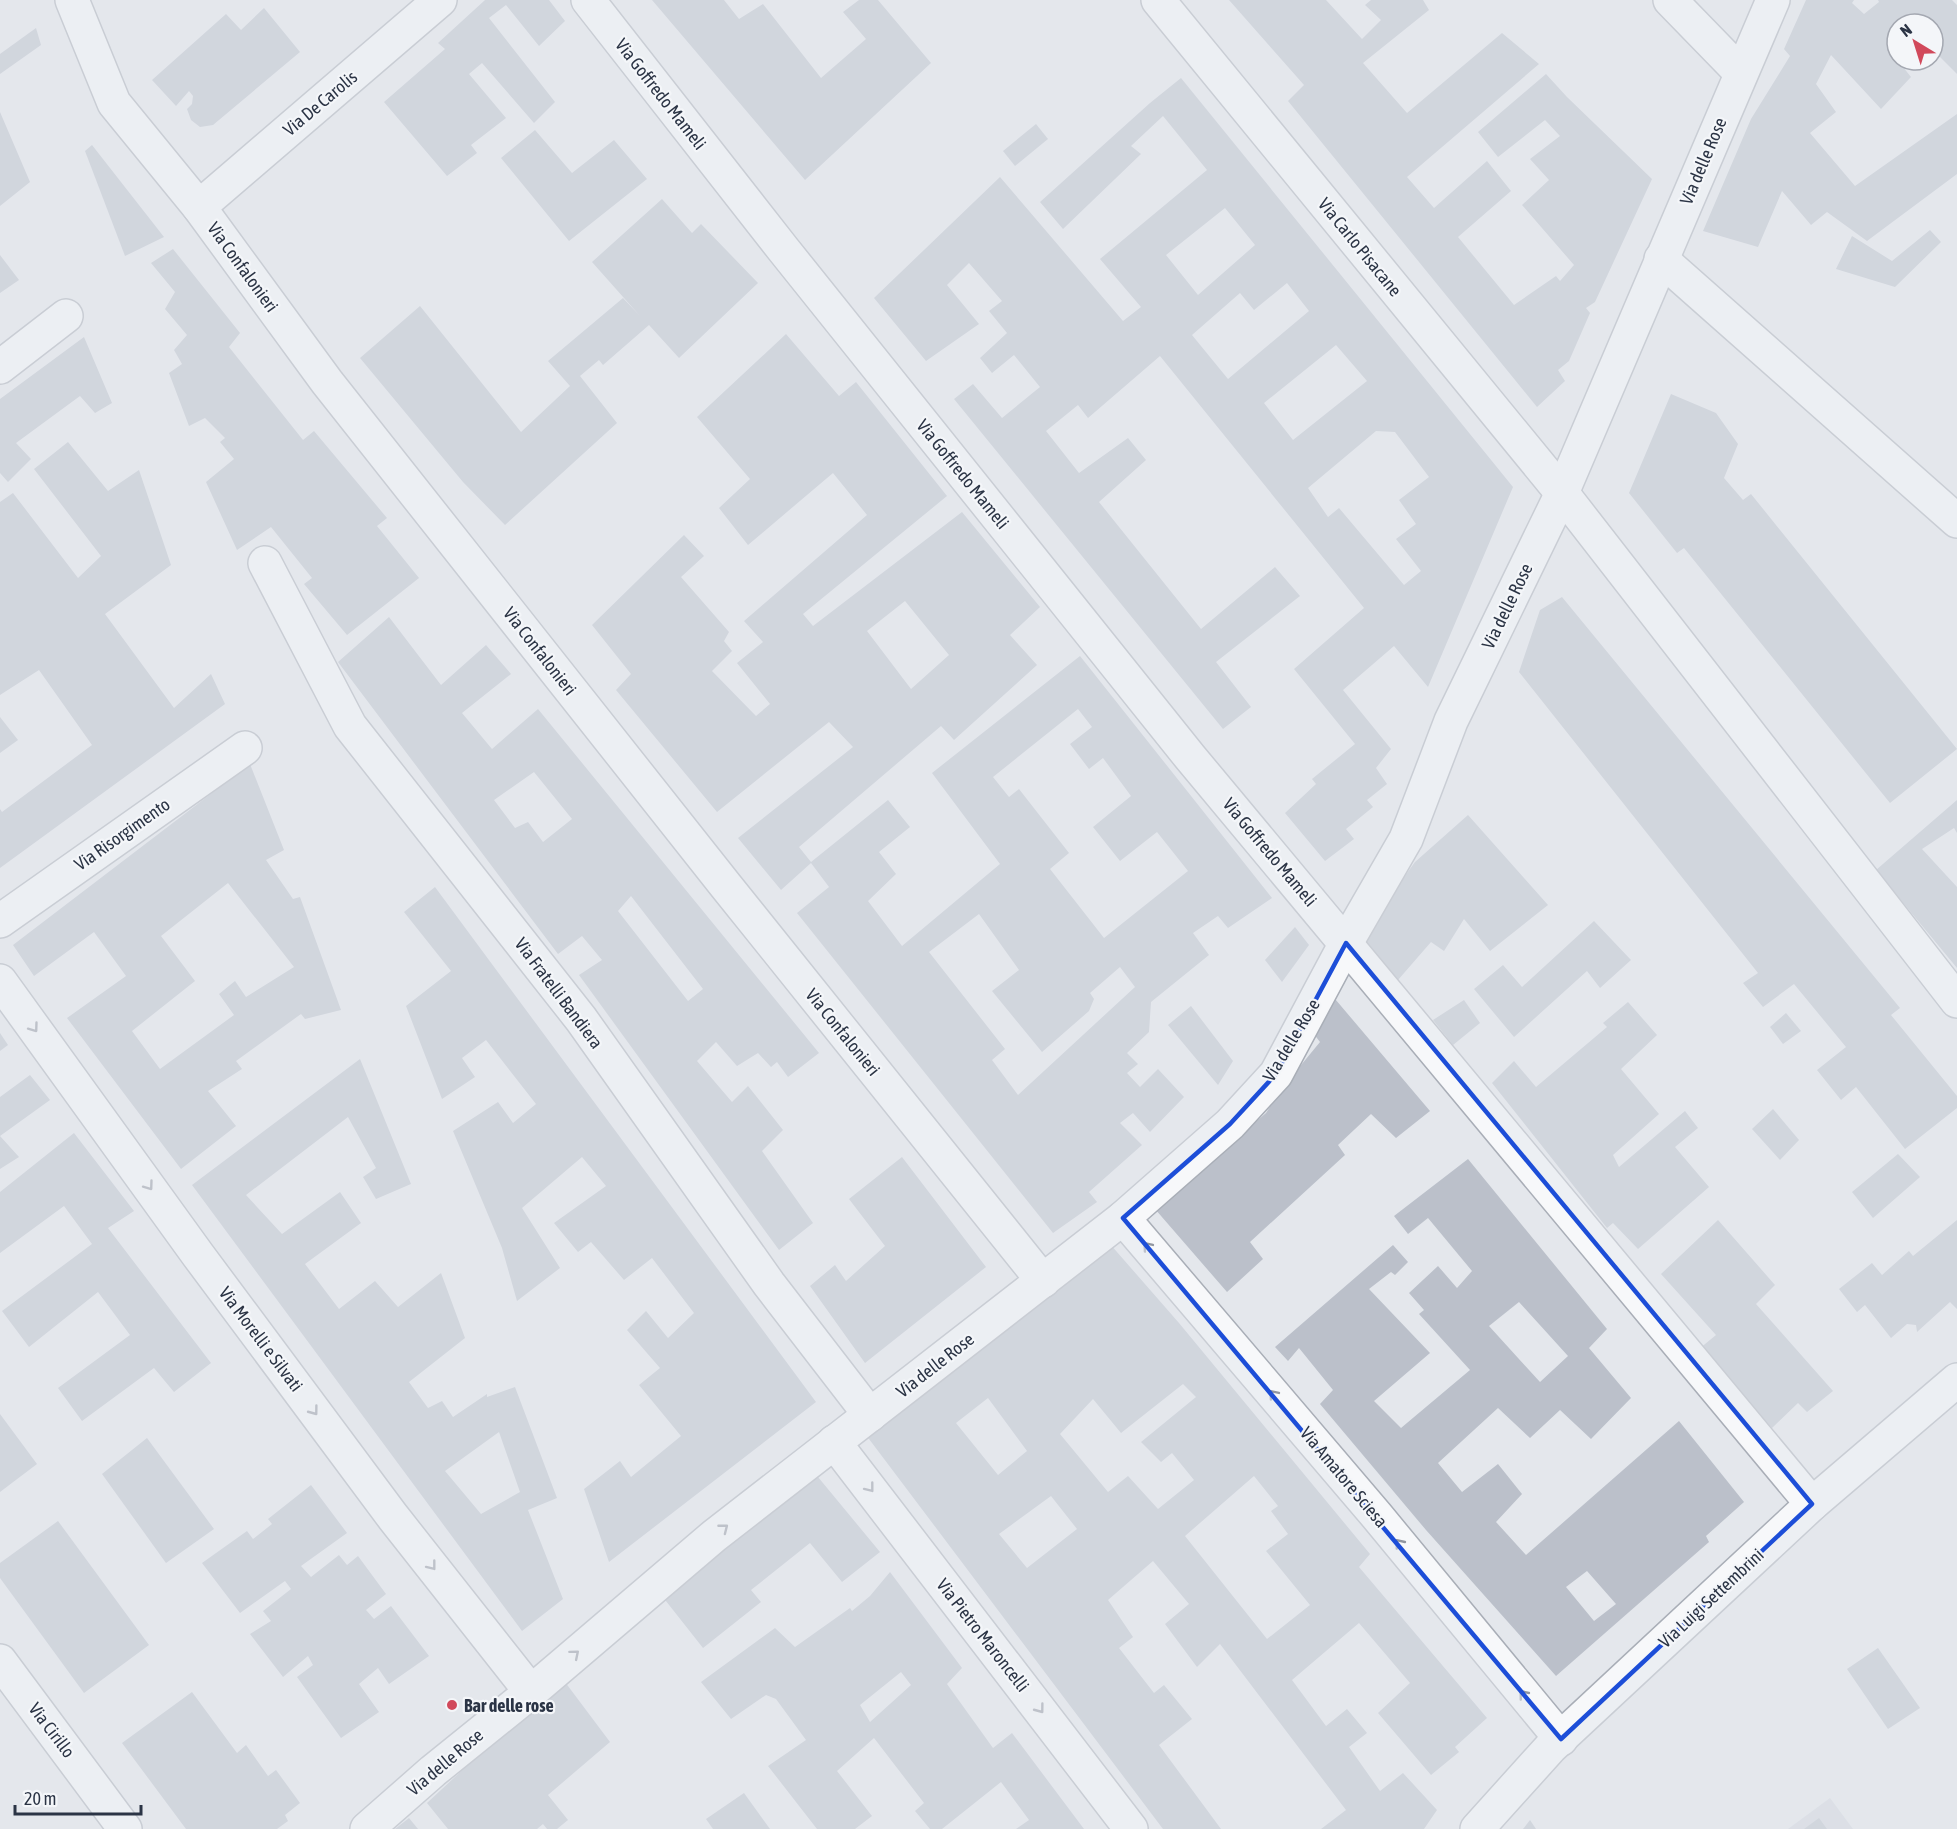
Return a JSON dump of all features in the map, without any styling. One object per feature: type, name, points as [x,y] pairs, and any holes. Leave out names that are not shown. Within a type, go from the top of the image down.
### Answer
[{"type":"street","name":"Via Confalonieri","points":[[72,0],[114,103],[199,207],[327,382],[726,886],[1043,1281]]},
{"type":"street","name":"Via De Carolis","points":[[199,207],[440,0]]},
{"type":"street","name":"Via Goffredo Mameli","points":[[588,0],[783,249],[1146,702],[1812,1504]]},
{"type":"street","name":"Via Carlo Pisacane","points":[[1158,0],[1562,493],[1957,1001]]},
{"type":"street","points":[[1670,0],[1741,73]]},
{"type":"street","name":"Via delle Rose","points":[[367,1829],[714,1536],[1123,1218],[1230,1124],[1276,1074],[1346,943],[1406,839],[1451,721],[1562,493],[1773,0]]},
{"type":"street","points":[[1661,259],[1957,521]]},
{"type":"street","points":[[0,367],[66,316]]},
{"type":"street","name":"Via Fratelli Bandiera","points":[[265,563],[350,726],[581,1019],[770,1284],[870,1415]]},
{"type":"street","name":"Via Risorgimento","points":[[0,921],[244,748]]},
{"type":"street","name":"Via Morelli e Silvati","points":[[0,981],[198,1255],[351,1461],[531,1692]]},
{"type":"street","name":"Via Amatore Sciesa","points":[[1123,1218],[1377,1516],[1561,1739]]},
{"type":"street","name":"Via Luigi Settembrini","points":[[1477,1829],[1561,1739],[1812,1504],[1957,1380]]},
{"type":"street","name":"Via Pietro Maroncelli","points":[[834,1442],[1131,1829]]},
{"type":"street","name":"Via Cirillo","points":[[0,1661],[125,1829]]},
{"type":"highlighted area","points":[[1346,943],[1812,1504],[1561,1739],[1123,1218],[1230,1124],[1276,1074]]},
{"type":"shaded area","points":[[1830,1798],[1853,1829],[1788,1829]]},
{"type":"building","points":[[485,0],[549,0],[565,21],[539,46],[506,5],[489,18],[555,102],[534,123],[482,63],[469,74],[506,118],[471,145],[477,153],[447,176],[384,102],[445,49],[438,43]]},
{"type":"building","points":[[652,0],[724,0],[739,19],[763,4],[821,78],[866,39],[843,12],[859,0],[878,0],[931,63],[805,180]]},
{"type":"building","points":[[1229,0],[1326,0],[1362,39],[1381,20],[1365,5],[1371,0],[1423,0],[1429,10],[1363,63],[1407,113],[1502,33],[1539,64],[1407,177],[1434,208],[1487,161],[1511,191],[1458,237],[1514,305],[1556,276],[1560,281],[1574,265],[1522,205],[1549,180],[1530,159],[1560,136],[1545,120],[1498,157],[1478,132],[1546,74],[1652,179],[1595,302],[1586,308],[1590,313],[1569,361],[1558,370],[1565,381],[1537,407],[1288,101],[1304,85]]},
{"type":"building","points":[[1806,0],[1854,0],[1852,3],[1864,14],[1879,2],[1878,0],[1952,0],[1957,5],[1957,74],[1945,62],[1945,12],[1885,12],[1885,72],[1907,72],[1911,77],[1881,109],[1831,55],[1816,84],[1836,112],[1810,133],[1855,186],[1957,114],[1957,174],[1867,241],[1827,212],[1811,225],[1782,191],[1758,247],[1703,231],[1751,119],[1790,56],[1784,49]]},
{"type":"building","points":[[264,8],[300,52],[213,125],[200,127],[191,120],[187,109],[192,104],[193,96],[189,91],[176,106],[152,80],[226,14],[241,30]]},
{"type":"building","points":[[36,28],[41,45],[0,74],[0,54]]},
{"type":"building","points":[[1181,78],[1513,487],[1428,687],[1394,646],[1343,690],[1391,749],[1376,768],[1387,784],[1367,800],[1373,807],[1346,829],[1354,839],[1325,861],[1285,813],[1316,784],[1312,779],[1355,744],[1294,669],[1364,608],[1160,356],[1088,418],[1078,405],[1046,431],[1079,473],[1128,438],[1146,460],[1099,502],[1201,629],[1275,567],[1300,596],[1216,662],[1251,707],[1223,729],[954,399],[973,384],[1002,418],[1040,387],[1014,355],[992,373],[980,358],[1007,333],[989,311],[1002,301],[969,263],[947,285],[979,324],[926,361],[874,298],[1000,177],[1123,321],[1141,307],[1100,259],[1207,170],[1163,116],[1131,146],[1141,154],[1063,229],[1040,202]],"holes":[[[1225,208],[1255,245],[1198,295],[1166,255]],[[1287,283],[1309,311],[1228,379],[1192,335],[1240,293],[1254,310]],[[1336,345],[1367,381],[1293,440],[1264,403]],[[1376,431],[1395,432],[1429,477],[1399,500],[1416,524],[1396,539],[1421,571],[1404,585],[1339,508],[1328,517],[1308,488]]]},
{"type":"building","points":[[0,112],[30,182],[0,206]]},
{"type":"building","points":[[1036,124],[1048,139],[1015,166],[1003,151]]},
{"type":"building","points":[[535,130],[572,173],[614,140],[647,179],[569,241],[501,158]]},
{"type":"building","points":[[92,145],[164,237],[125,256],[85,151]]},
{"type":"building","points":[[662,199],[692,233],[701,224],[758,283],[679,358],[649,325],[603,365],[599,360],[580,376],[617,423],[505,525],[463,482],[360,358],[420,306],[521,432],[570,386],[548,361],[623,298],[640,316],[592,262]]},
{"type":"building","points":[[1930,230],[1941,242],[1895,287],[1836,269],[1852,236],[1892,261]]},
{"type":"building","points":[[173,249],[240,333],[229,347],[303,440],[314,431],[387,518],[377,526],[419,578],[347,635],[304,584],[312,578],[271,527],[237,550],[206,482],[234,459],[220,442],[225,438],[205,418],[189,426],[169,373],[182,364],[174,350],[187,335],[165,309],[175,292],[151,263]]},
{"type":"building","points":[[0,255],[19,280],[0,293]]},
{"type":"building","points":[[786,334],[839,396],[856,382],[947,496],[803,614],[813,626],[962,512],[1040,607],[1010,635],[1037,665],[954,740],[941,726],[799,847],[811,862],[888,800],[910,827],[879,852],[896,874],[868,901],[902,946],[1000,864],[932,773],[1080,656],[1272,898],[1228,928],[1218,916],[1193,933],[1209,955],[1151,1002],[1149,1032],[1127,1053],[1138,1064],[1127,1073],[1140,1087],[1158,1069],[1184,1097],[1150,1132],[1133,1113],[1120,1123],[1142,1145],[1089,1192],[1097,1202],[1053,1233],[797,913],[829,887],[811,863],[781,890],[738,838],[853,747],[829,722],[717,812],[616,690],[631,674],[592,625],[684,535],[704,556],[681,577],[729,632],[724,641],[732,651],[712,671],[756,716],[770,704],[737,663],[763,642],[744,621],[867,515],[833,473],[748,545],[719,508],[750,479],[697,417]],"holes":[[[905,601],[949,655],[911,689],[867,631]],[[1078,709],[1092,727],[1070,744],[1089,769],[1103,758],[1131,796],[1093,827],[1120,861],[1157,832],[1188,871],[1104,938],[1050,869],[1069,853],[1019,789],[1009,797],[993,777]],[[979,914],[1019,970],[992,991],[1042,1052],[1089,1011],[1094,999],[1090,993],[1120,967],[1135,987],[1018,1095],[992,1060],[1005,1049],[929,952]]]},
{"type":"building","points":[[84,337],[112,403],[95,413],[80,396],[16,443],[31,459],[8,482],[0,473],[0,399]]},
{"type":"building","points":[[1671,394],[1716,413],[1738,444],[1724,478],[1743,500],[1751,494],[1957,749],[1890,803],[1684,548],[1677,553],[1629,493]]},
{"type":"building","points":[[68,442],[108,491],[139,470],[171,565],[105,614],[174,708],[211,674],[225,704],[0,868],[0,809],[2,812],[92,745],[39,670],[0,695],[0,502],[13,493],[78,578],[101,556],[34,469]]},
{"type":"building","points":[[1562,597],[1900,1008],[1891,1015],[1957,1096],[1957,1108],[1905,1149],[1856,1087],[1841,1100],[1817,1070],[1846,1047],[1794,984],[1763,1007],[1743,983],[1758,973],[1519,672],[1540,610]]},
{"type":"building","points":[[389,617],[441,685],[486,645],[511,674],[462,713],[492,749],[538,709],[819,1053],[788,1077],[777,1062],[771,1067],[758,1053],[737,1066],[716,1042],[697,1061],[732,1102],[748,1086],[783,1130],[762,1151],[813,1223],[779,1250],[579,975],[602,960],[582,936],[558,954],[338,662]],"holes":[[[534,772],[572,819],[543,842],[528,822],[515,828],[494,800]],[[631,896],[703,989],[688,1001],[618,911]]]},
{"type":"building","points":[[0,717],[18,740],[0,753]]},
{"type":"building","points":[[250,764],[284,850],[266,860],[293,899],[300,897],[341,1010],[305,1019],[301,1014],[236,1061],[242,1069],[208,1091],[236,1126],[181,1169],[67,1018],[126,976],[94,932],[34,976],[13,945]],"holes":[[[228,883],[294,967],[246,997],[235,981],[219,994],[234,1015],[160,1069],[132,1031],[195,981],[161,936]]]},
{"type":"building","points":[[1957,800],[1957,833],[1954,828],[1922,849],[1957,887],[1957,968],[1876,870]]},
{"type":"building","points":[[1468,815],[1548,905],[1490,951],[1464,919],[1444,951],[1431,942],[1398,980],[1360,938],[1415,862]]},
{"type":"building","points":[[435,887],[816,1402],[609,1562],[584,1489],[620,1461],[631,1477],[681,1436],[639,1385],[660,1368],[627,1330],[646,1311],[668,1338],[694,1313],[652,1258],[624,1280],[591,1242],[578,1252],[554,1223],[606,1186],[582,1157],[522,1208],[560,1268],[517,1301],[502,1248],[453,1131],[498,1102],[513,1123],[536,1104],[486,1040],[462,1058],[475,1077],[442,1099],[406,1006],[451,971],[404,912]]},
{"type":"building","points":[[1594,921],[1631,960],[1600,988],[1587,971],[1514,1037],[1474,989],[1503,965],[1522,987]]},
{"type":"building","points":[[1295,927],[1309,945],[1282,982],[1265,960]]},
{"type":"building","points":[[1330,993],[1430,1111],[1396,1138],[1371,1114],[1338,1145],[1345,1155],[1250,1242],[1263,1259],[1227,1292],[1155,1209],[1266,1113],[1283,1087],[1320,1042],[1310,1029]]},
{"type":"building","points":[[1464,1000],[1480,1023],[1453,1045],[1433,1020]]},
{"type":"building","points":[[1628,1002],[1657,1035],[1621,1069],[1659,1114],[1613,1155],[1619,1167],[1685,1111],[1698,1128],[1675,1147],[1709,1187],[1638,1249],[1613,1223],[1607,1228],[1492,1083],[1514,1061],[1536,1087],[1607,1027],[1603,1023]]},
{"type":"building","points":[[1191,1006],[1233,1061],[1218,1085],[1168,1025]]},
{"type":"building","points":[[1786,1013],[1801,1031],[1783,1044],[1770,1027]]},
{"type":"building","points":[[0,1033],[8,1045],[0,1051]]},
{"type":"building","points":[[360,1059],[411,1184],[376,1199],[363,1177],[376,1168],[348,1117],[246,1195],[282,1234],[340,1192],[361,1223],[305,1264],[339,1309],[375,1281],[398,1307],[441,1273],[465,1338],[409,1382],[428,1408],[442,1401],[453,1417],[487,1394],[487,1397],[515,1387],[557,1498],[528,1510],[563,1599],[522,1631],[192,1185]],"holes":[[[499,1432],[520,1492],[481,1514],[445,1471]]]},
{"type":"building","points":[[30,1075],[50,1100],[0,1136],[0,1097]]},
{"type":"building","points":[[1773,1109],[1799,1140],[1780,1160],[1752,1129]]},
{"type":"building","points":[[74,1133],[134,1211],[108,1228],[211,1363],[174,1392],[154,1368],[82,1421],[58,1388],[130,1335],[98,1292],[29,1347],[2,1311],[92,1244],[64,1206],[0,1253],[0,1192]]},
{"type":"building","points":[[0,1136],[19,1157],[0,1169]]},
{"type":"building","points":[[1898,1154],[1920,1177],[1873,1218],[1852,1192]]},
{"type":"building","points":[[902,1157],[986,1267],[865,1363],[810,1286],[835,1265],[846,1281],[885,1246],[849,1199]]},
{"type":"building","points":[[1468,1159],[1607,1329],[1589,1348],[1631,1398],[1591,1439],[1560,1410],[1530,1438],[1498,1408],[1438,1463],[1462,1492],[1498,1464],[1522,1494],[1496,1522],[1526,1555],[1679,1421],[1744,1502],[1706,1536],[1709,1542],[1556,1676],[1426,1530],[1320,1404],[1333,1390],[1299,1348],[1288,1361],[1275,1347],[1393,1245],[1408,1262],[1395,1275],[1391,1272],[1369,1289],[1430,1353],[1374,1401],[1401,1428],[1470,1370],[1419,1314],[1424,1310],[1409,1293],[1438,1266],[1457,1288],[1472,1271],[1428,1218],[1408,1234],[1394,1216]],"holes":[[[1519,1302],[1568,1356],[1540,1382],[1489,1326]],[[1587,1571],[1616,1604],[1594,1621],[1566,1587]]]},
{"type":"building","points":[[1718,1220],[1775,1285],[1756,1304],[1833,1391],[1807,1412],[1798,1403],[1772,1428],[1699,1349],[1716,1335],[1661,1274]]},
{"type":"building","points":[[1957,1220],[1957,1309],[1950,1302],[1917,1332],[1916,1325],[1907,1324],[1891,1338],[1865,1305],[1857,1312],[1839,1289],[1872,1263],[1882,1275],[1909,1251],[1913,1256]]},
{"type":"building","points":[[1110,1244],[1179,1323],[1370,1554],[1359,1567],[1487,1718],[1455,1747],[1459,1752],[1431,1775],[1378,1713],[1410,1683],[1359,1623],[1292,1680],[1326,1726],[1347,1709],[1367,1733],[1349,1747],[1380,1791],[1403,1773],[1437,1810],[1424,1829],[1321,1829],[1346,1810],[1220,1644],[1197,1667],[1165,1624],[1189,1604],[1153,1561],[1108,1600],[1133,1637],[1119,1648],[1154,1693],[1164,1685],[1192,1719],[1159,1745],[1221,1829],[1163,1829],[866,1435]],"holes":[[[1183,1384],[1196,1397],[1141,1442],[1161,1462],[1172,1453],[1194,1480],[1158,1509],[1128,1476],[1108,1492],[1060,1434],[1093,1399],[1121,1433]],[[988,1398],[1027,1451],[998,1475],[956,1423]],[[1254,1476],[1278,1506],[1271,1511],[1288,1534],[1266,1551],[1310,1605],[1267,1639],[1185,1536]],[[1051,1496],[1077,1529],[1027,1568],[999,1534]]]},
{"type":"building","points":[[0,1414],[37,1464],[0,1492]]},
{"type":"building","points":[[147,1438],[214,1529],[166,1563],[102,1474]]},
{"type":"building","points":[[818,1477],[880,1552],[842,1582],[810,1543],[751,1590],[761,1602],[703,1648],[662,1596]]},
{"type":"building","points":[[311,1485],[347,1533],[301,1566],[311,1577],[339,1555],[347,1565],[358,1556],[386,1594],[366,1610],[374,1619],[391,1606],[429,1656],[389,1684],[378,1668],[359,1684],[379,1712],[341,1738],[297,1677],[313,1665],[308,1656],[283,1677],[250,1634],[271,1621],[263,1611],[291,1589],[285,1581],[240,1613],[202,1563],[247,1531],[253,1539],[272,1524],[268,1519]]},
{"type":"building","points":[[58,1521],[149,1645],[84,1693],[0,1578],[0,1563]]},
{"type":"building","points":[[890,1572],[962,1668],[947,1684],[993,1748],[1012,1733],[1084,1829],[1016,1829],[1029,1820],[1001,1782],[942,1829],[930,1829],[915,1811],[924,1803],[874,1738],[837,1771],[872,1816],[855,1829],[817,1829],[768,1766],[806,1740],[776,1699],[766,1695],[731,1719],[701,1682],[775,1628],[795,1647],[850,1608],[852,1611],[870,1596]],"holes":[[[901,1672],[911,1685],[870,1722],[860,1705]]]},
{"type":"building","points":[[1878,1648],[1920,1708],[1888,1729],[1847,1669]]},
{"type":"building","points":[[565,1682],[610,1742],[548,1795],[568,1820],[557,1829],[547,1829],[543,1824],[537,1829],[448,1829],[427,1803],[486,1748]]},
{"type":"building","points":[[192,1692],[237,1753],[246,1745],[268,1776],[276,1770],[300,1803],[285,1815],[288,1821],[277,1829],[186,1829],[122,1743]]},
{"type":"building","points":[[744,1793],[770,1829],[713,1829],[706,1819]]},
{"type":"building","points":[[409,1818],[418,1829],[395,1829]]},
{"type":"building","points":[[1819,1818],[1827,1829],[1804,1829]]},
{"type":"building","points":[[1530,1820],[1536,1829],[1523,1829]]},
{"type":"place","name":"Bar delle rose","points":[[452,1705]]}]
